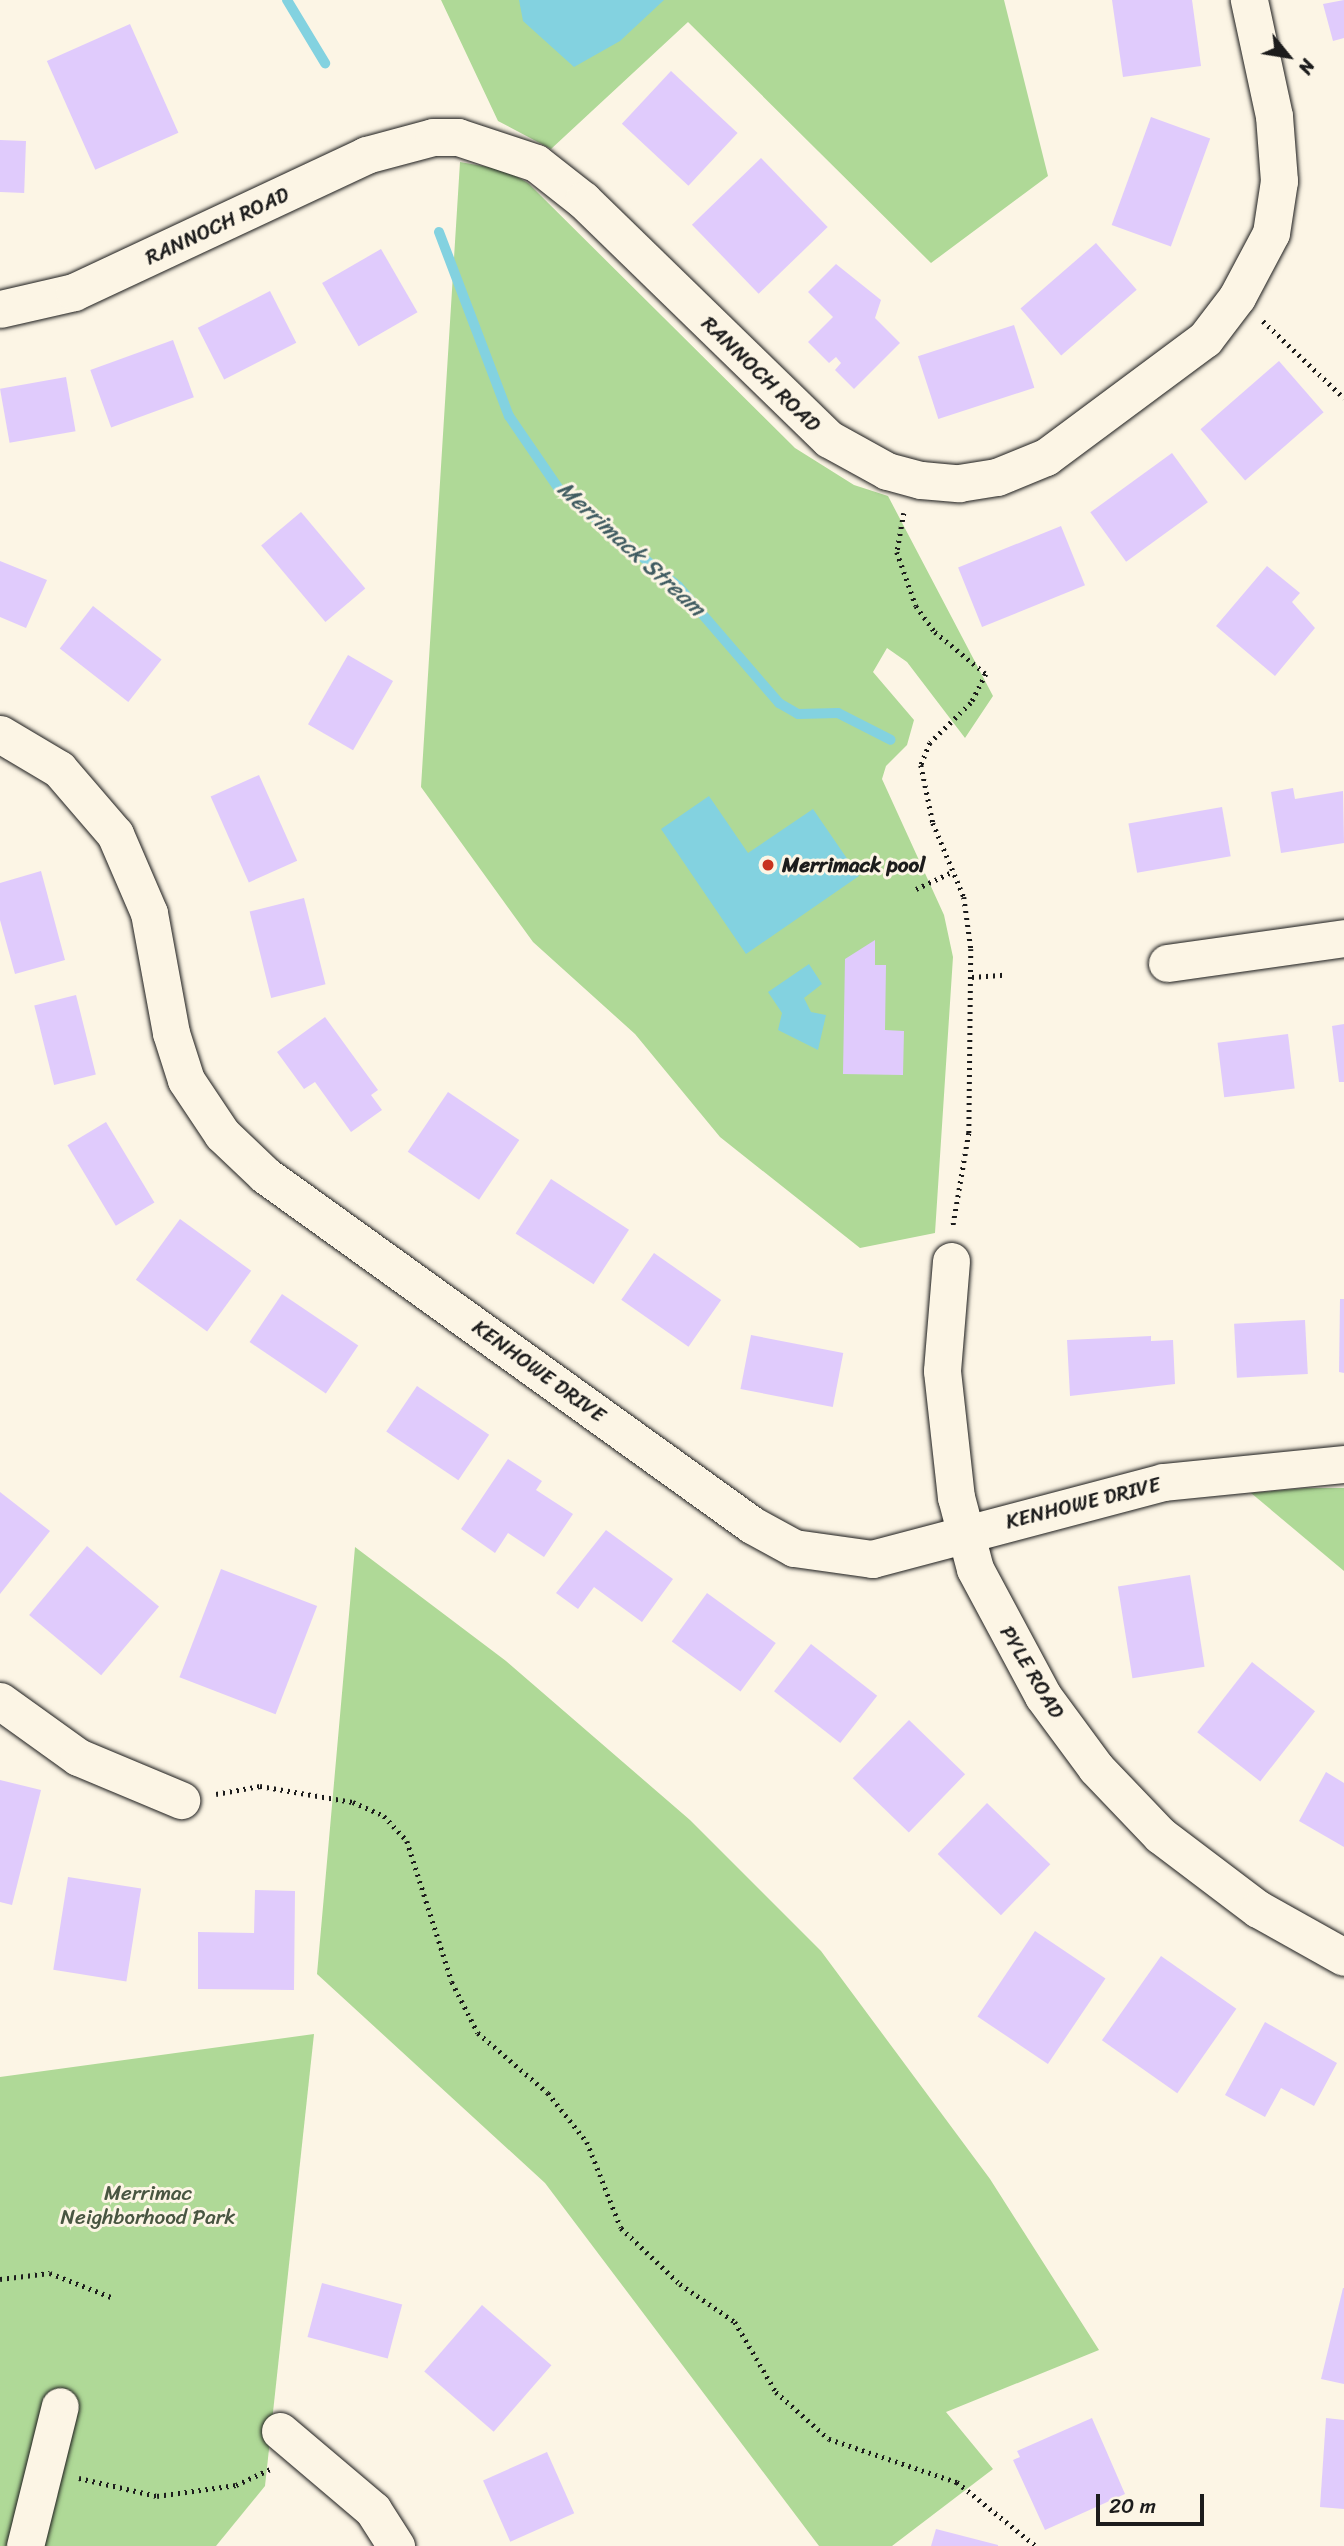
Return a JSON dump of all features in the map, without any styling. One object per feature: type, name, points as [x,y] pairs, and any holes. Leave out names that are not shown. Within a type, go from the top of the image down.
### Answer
[{"type":"street","name":"RANNOCH ROAD","points":[[0,309],[74,292],[366,155],[433,137],[458,137],[536,163],[583,201],[829,439],[887,471],[921,480],[959,483],[996,477],[1046,457],[1205,339],[1260,254],[1271,233],[1279,181],[1275,116],[1249,0]]},
{"type":"street","name":"KENHOWE DRIVE","points":[[0,734],[59,769],[115,834],[149,913],[171,1033],[186,1080],[222,1134],[265,1175],[752,1525],[794,1548],[872,1559],[1163,1482],[1344,1464]]},
{"type":"street","points":[[1167,963],[1344,938]]},
{"type":"street","name":"PYLE ROAD","points":[[950,1250],[942,1371],[965,1534],[975,1569],[1043,1696],[1096,1768],[1193,1860],[1258,1909],[1344,1957]]},
{"type":"street","points":[[0,1701],[78,1757],[181,1800]]},
{"type":"street","points":[[25,2546],[60,2406]]},
{"type":"street","points":[[293,2442],[373,2510],[396,2546]]},
{"type":"path","points":[[1252,311],[1344,398]]},
{"type":"path","points":[[898,535],[904,581],[916,606],[935,632],[986,674],[971,703],[930,743],[921,765],[933,823],[954,871],[968,918],[972,977],[966,1179],[950,1250]]},
{"type":"path","points":[[916,889],[954,871]]},
{"type":"path","points":[[972,977],[1004,975]]},
{"type":"path","points":[[181,1800],[260,1786],[353,1802],[384,1816],[411,1851],[452,1982],[478,2033],[548,2093],[587,2142],[621,2228],[680,2284],[735,2322],[776,2392],[829,2439],[957,2482],[1036,2546]]},
{"type":"path","points":[[0,2279],[50,2273],[111,2297]]},
{"type":"path","points":[[46,2462],[87,2481],[157,2496],[236,2485],[293,2442]]},
{"type":"green space","points":[[441,0],[1004,0],[1048,176],[931,263],[688,22],[551,149],[498,121]]},
{"type":"green space","points":[[460,162],[505,170],[528,183],[795,448],[854,485],[888,496],[993,696],[965,738],[907,662],[887,648],[873,672],[914,720],[907,745],[886,766],[882,779],[944,915],[953,957],[935,1233],[860,1248],[720,1137],[635,1034],[533,942],[421,787]]},
{"type":"green space","points":[[1307,1488],[1344,1488],[1344,1571],[1251,1493]]},
{"type":"green space","points":[[355,1547],[506,1661],[690,1820],[821,1951],[990,2179],[1099,2350],[946,2412],[993,2469],[892,2546],[819,2546],[545,2183],[317,1974]]},
{"type":"green space","name":"Merrimac Neighborhood Park","points":[[314,2034],[265,2486],[216,2546],[0,2546],[0,2077]]},
{"type":"water","points":[[519,0],[664,0],[620,41],[574,67],[523,21]]},
{"type":"water","name":"Merrimack pool","points":[[709,796],[748,853],[813,809],[859,876],[746,954],[661,829]]},
{"type":"water","points":[[809,964],[822,984],[804,998],[811,1012],[826,1015],[818,1050],[778,1030],[782,1013],[768,992]]},
{"type":"building","points":[[1112,0],[1192,0],[1201,66],[1123,77]]},
{"type":"building","points":[[1344,0],[1344,38],[1333,41],[1323,4]]},
{"type":"building","points":[[130,24],[178,133],[95,170],[47,61]]},
{"type":"building","points":[[671,71],[738,133],[688,186],[622,124]]},
{"type":"building","points":[[1151,117],[1210,139],[1171,247],[1112,225]]},
{"type":"building","points":[[0,140],[26,141],[24,193],[0,192]]},
{"type":"building","points":[[761,158],[828,227],[759,294],[692,225]]},
{"type":"building","points":[[1096,243],[1137,290],[1061,355],[1021,309]]},
{"type":"building","points":[[381,249],[418,312],[359,346],[322,283]]},
{"type":"building","points":[[836,264],[881,300],[875,318],[900,343],[854,389],[835,370],[841,363],[836,357],[829,363],[808,342],[833,317],[808,292]]},
{"type":"building","points":[[270,291],[296,343],[224,379],[198,328]]},
{"type":"building","points":[[1014,325],[1034,388],[938,419],[918,356]]},
{"type":"building","points":[[173,340],[194,397],[111,427],[90,370]]},
{"type":"building","points":[[1279,361],[1324,412],[1245,481],[1201,429]]},
{"type":"building","points":[[66,377],[76,431],[10,443],[0,389]]},
{"type":"building","points":[[1172,453],[1208,502],[1126,562],[1090,512]]},
{"type":"building","points":[[301,512],[365,589],[325,622],[261,545]]},
{"type":"building","points":[[1061,526],[1085,585],[982,627],[958,568]]},
{"type":"building","points":[[0,561],[47,580],[26,628],[0,617]]},
{"type":"building","points":[[1267,566],[1300,593],[1292,602],[1315,628],[1275,676],[1216,626]]},
{"type":"building","points":[[93,606],[162,660],[128,702],[60,649]]},
{"type":"building","points":[[348,655],[393,681],[353,750],[308,724]]},
{"type":"building","points":[[259,775],[297,861],[249,882],[211,797]]},
{"type":"building","points":[[1293,788],[1295,799],[1343,791],[1344,843],[1281,853],[1271,792]]},
{"type":"building","points":[[1222,807],[1231,856],[1137,873],[1128,823]]},
{"type":"building","points":[[41,871],[65,960],[15,974],[0,920],[0,883]]},
{"type":"building","points":[[304,898],[326,984],[271,998],[250,912]]},
{"type":"building","points":[[875,940],[875,965],[886,965],[885,1030],[904,1031],[903,1075],[843,1074],[845,959]]},
{"type":"building","points":[[76,995],[96,1075],[54,1085],[34,1005]]},
{"type":"building","points":[[325,1017],[378,1090],[371,1095],[382,1110],[351,1132],[315,1082],[304,1089],[277,1052]]},
{"type":"building","points":[[1344,1024],[1344,1082],[1339,1082],[1332,1026]]},
{"type":"building","points":[[1288,1034],[1295,1089],[1224,1097],[1218,1043]]},
{"type":"building","points":[[448,1092],[519,1140],[479,1200],[408,1152]]},
{"type":"building","points":[[106,1122],[154,1203],[116,1226],[67,1145]]},
{"type":"building","points":[[551,1179],[629,1230],[594,1284],[516,1234]]},
{"type":"building","points":[[180,1219],[251,1271],[207,1331],[136,1280]]},
{"type":"building","points":[[654,1253],[721,1300],[688,1347],[621,1300]]},
{"type":"building","points":[[282,1294],[358,1345],[326,1394],[250,1342]]},
{"type":"building","points":[[1340,1299],[1344,1299],[1344,1373],[1339,1372]]},
{"type":"building","points":[[1305,1320],[1308,1374],[1237,1378],[1234,1324]]},
{"type":"building","points":[[751,1335],[843,1353],[833,1407],[741,1389]]},
{"type":"building","points":[[1151,1336],[1151,1341],[1173,1340],[1175,1384],[1070,1396],[1067,1340]]},
{"type":"building","points":[[417,1386],[489,1435],[458,1480],[386,1432]]},
{"type":"building","points":[[508,1459],[542,1481],[536,1490],[573,1514],[544,1557],[508,1533],[495,1553],[461,1529]]},
{"type":"building","points":[[0,1492],[50,1531],[0,1594]]},
{"type":"building","points":[[606,1530],[673,1579],[642,1622],[594,1587],[578,1609],[556,1593]]},
{"type":"building","points":[[87,1546],[159,1606],[101,1675],[29,1615]]},
{"type":"building","points":[[221,1569],[317,1606],[276,1714],[179,1677]]},
{"type":"building","points":[[1190,1575],[1205,1667],[1132,1678],[1118,1586]]},
{"type":"building","points":[[707,1593],[776,1643],[740,1692],[672,1642]]},
{"type":"building","points":[[811,1644],[877,1696],[840,1743],[774,1691]]},
{"type":"building","points":[[1252,1662],[1315,1711],[1260,1781],[1197,1732]]},
{"type":"building","points":[[909,1720],[965,1774],[909,1832],[853,1778]]},
{"type":"building","points":[[1326,1772],[1344,1783],[1344,1847],[1299,1821]]},
{"type":"building","points":[[0,1780],[41,1790],[12,1905],[0,1902]]},
{"type":"building","points":[[987,1803],[1050,1864],[1001,1915],[938,1854]]},
{"type":"building","points":[[68,1877],[141,1889],[126,1981],[53,1970]]},
{"type":"building","points":[[255,1890],[295,1891],[294,1990],[198,1989],[198,1932],[254,1933]]},
{"type":"building","points":[[1035,1931],[1105,1979],[1048,2064],[977,2016]]},
{"type":"building","points":[[1161,1956],[1236,2009],[1177,2093],[1102,2040]]},
{"type":"building","points":[[1265,2022],[1337,2063],[1314,2106],[1281,2088],[1265,2117],[1225,2095]]},
{"type":"building","points":[[322,2283],[402,2304],[388,2359],[308,2337]]},
{"type":"building","points":[[1344,2288],[1344,2384],[1321,2379]]},
{"type":"building","points":[[482,2305],[551,2365],[494,2432],[424,2371]]},
{"type":"building","points":[[1092,2418],[1125,2494],[1045,2530],[1013,2460],[1020,2457],[1017,2451]]},
{"type":"building","points":[[1326,2418],[1344,2420],[1344,2509],[1320,2507]]},
{"type":"building","points":[[547,2452],[574,2513],[510,2542],[483,2480]]},
{"type":"building","points":[[936,2529],[998,2545],[998,2546],[931,2546]]},
{"type":"waterway","name":"Merrimack Stream","points":[[287,0],[325,63]]},
{"type":"waterway","name":"Merrimack Stream","points":[[439,232],[509,416],[559,489],[678,586],[779,703],[798,714],[838,713],[891,740]]},
{"type":"place","name":"Merrimack pool","points":[[768,865]]}]
